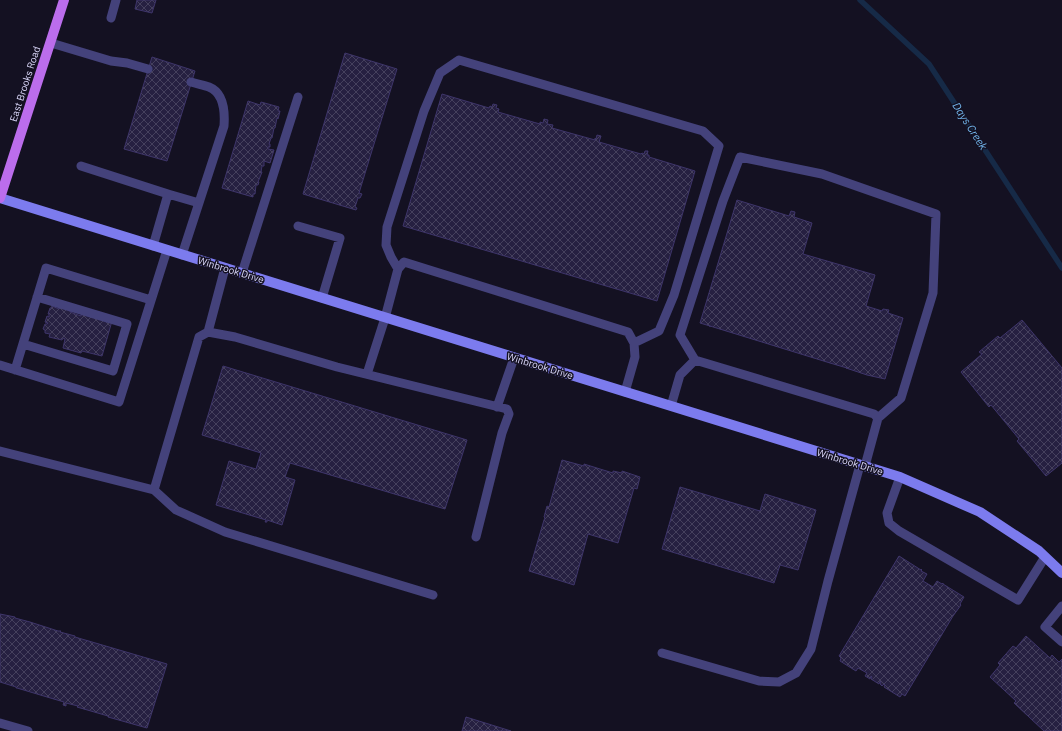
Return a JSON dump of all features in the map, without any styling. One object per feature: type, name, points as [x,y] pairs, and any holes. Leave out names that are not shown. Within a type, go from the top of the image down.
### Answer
[{"type":"main road","name":"East Brooks Road","points":[[0,198],[64,0]]},
{"type":"street","name":"Winbrook Drive","points":[[0,198],[900,477],[980,512],[1039,551],[1062,573]]},
{"type":"lane","points":[[111,18],[116,0]]},
{"type":"lane","points":[[51,43],[111,61],[127,63],[148,69]]},
{"type":"lane","points":[[398,269],[386,245],[387,227],[424,111],[440,73],[459,60],[703,131],[719,146],[674,295],[659,331],[634,343]]},
{"type":"lane","points":[[182,255],[224,126],[225,116],[221,98],[211,88],[191,82]]},
{"type":"lane","points":[[242,273],[298,97]]},
{"type":"lane","points":[[662,653],[759,681],[779,682],[796,674],[810,649],[828,581],[862,466],[878,418],[901,398],[933,293],[936,214],[822,174],[740,157],[723,201],[680,335],[695,360],[874,414],[878,418]]},
{"type":"lane","points":[[81,166],[199,203]]},
{"type":"lane","points":[[153,246],[168,194]]},
{"type":"lane","points":[[298,226],[340,238],[322,298]]},
{"type":"lane","points":[[0,365],[119,402],[167,250]]},
{"type":"lane","points":[[367,374],[385,318],[398,269],[404,262],[628,332],[634,343],[635,357],[625,392]]},
{"type":"lane","points":[[15,370],[46,268],[151,300]]},
{"type":"lane","points":[[208,332],[224,268]]},
{"type":"lane","points":[[23,344],[113,371],[127,324],[37,297]]},
{"type":"lane","points":[[153,489],[154,490],[199,337],[208,332],[234,337],[337,367],[507,409],[509,414],[502,433],[476,537]]},
{"type":"lane","points":[[497,407],[514,358]]},
{"type":"lane","points":[[671,406],[680,375],[695,360]]},
{"type":"lane","points":[[0,451],[153,489],[176,510],[224,532],[433,595]]},
{"type":"lane","points":[[900,477],[887,513],[889,523],[899,531],[1018,600],[1045,557]]},
{"type":"lane","points":[[1062,606],[1045,627],[1062,642]]},
{"type":"lane","points":[[0,723],[28,731]]},
{"type":"building","points":[[137,0],[156,0],[152,13],[135,9]]},
{"type":"building","points":[[345,53],[397,69],[359,193],[362,194],[360,198],[358,198],[355,207],[357,208],[356,210],[303,194]]},
{"type":"building","points":[[152,57],[195,71],[167,161],[124,149]]},
{"type":"building","points":[[442,94],[489,108],[490,106],[492,107],[493,104],[497,105],[496,108],[499,109],[498,112],[540,124],[540,122],[543,123],[544,119],[548,120],[547,124],[553,125],[552,128],[595,140],[597,135],[601,136],[599,142],[641,154],[648,151],[647,155],[649,155],[649,157],[695,171],[657,301],[403,226]]},
{"type":"building","points":[[248,101],[260,105],[261,102],[279,107],[278,111],[280,111],[269,144],[270,147],[268,147],[268,149],[274,150],[270,163],[264,161],[264,166],[262,166],[262,172],[258,185],[256,185],[255,194],[253,194],[253,197],[222,188]]},
{"type":"building","points":[[737,200],[789,216],[791,211],[795,212],[794,217],[812,223],[803,254],[875,275],[866,306],[882,311],[883,309],[889,310],[888,313],[903,318],[885,379],[867,375],[700,323]]},
{"type":"building","points":[[52,306],[59,309],[60,306],[71,309],[70,312],[81,316],[82,312],[112,321],[102,356],[82,351],[81,353],[63,348],[65,339],[63,338],[62,340],[49,337],[50,334],[45,333],[45,330],[43,329],[45,324],[48,323],[45,322],[47,316],[49,317],[48,314]]},
{"type":"building","points":[[1022,320],[1062,368],[1062,463],[1046,476],[1017,441],[1019,439],[991,405],[989,407],[961,372],[982,354],[979,352],[998,336],[1000,338]]},
{"type":"building","points":[[223,366],[467,440],[445,509],[290,463],[285,477],[295,480],[282,525],[267,520],[267,522],[265,522],[266,520],[216,505],[229,461],[256,469],[261,453],[202,435]]},
{"type":"building","points":[[562,460],[584,466],[584,464],[613,473],[613,471],[622,473],[622,471],[640,477],[637,489],[634,488],[618,543],[588,534],[574,585],[529,571],[545,518],[547,506],[549,507]]},
{"type":"building","points":[[680,487],[760,511],[765,494],[816,510],[798,570],[780,565],[774,583],[662,549]]},
{"type":"building","points":[[899,556],[927,574],[923,581],[933,587],[937,581],[942,584],[943,583],[964,597],[960,604],[961,605],[905,696],[902,694],[900,697],[884,687],[884,684],[882,686],[880,681],[879,684],[871,679],[871,676],[870,679],[865,676],[867,673],[858,668],[856,671],[840,661],[841,658],[839,656]]},
{"type":"building","points":[[0,614],[15,617],[61,631],[60,632],[75,637],[167,664],[147,728],[77,707],[78,706],[66,703],[66,706],[63,705],[64,702],[0,682]]},
{"type":"building","points":[[1026,636],[1050,658],[1052,655],[1059,662],[1062,659],[1062,731],[1044,731],[1014,703],[1016,701],[990,677],[1000,665],[998,663],[1013,646],[1016,648]]},
{"type":"building","points":[[466,717],[511,731],[462,731]]},
{"type":"waterway","name":"Days Creek","points":[[860,0],[929,64],[1062,268]]}]
